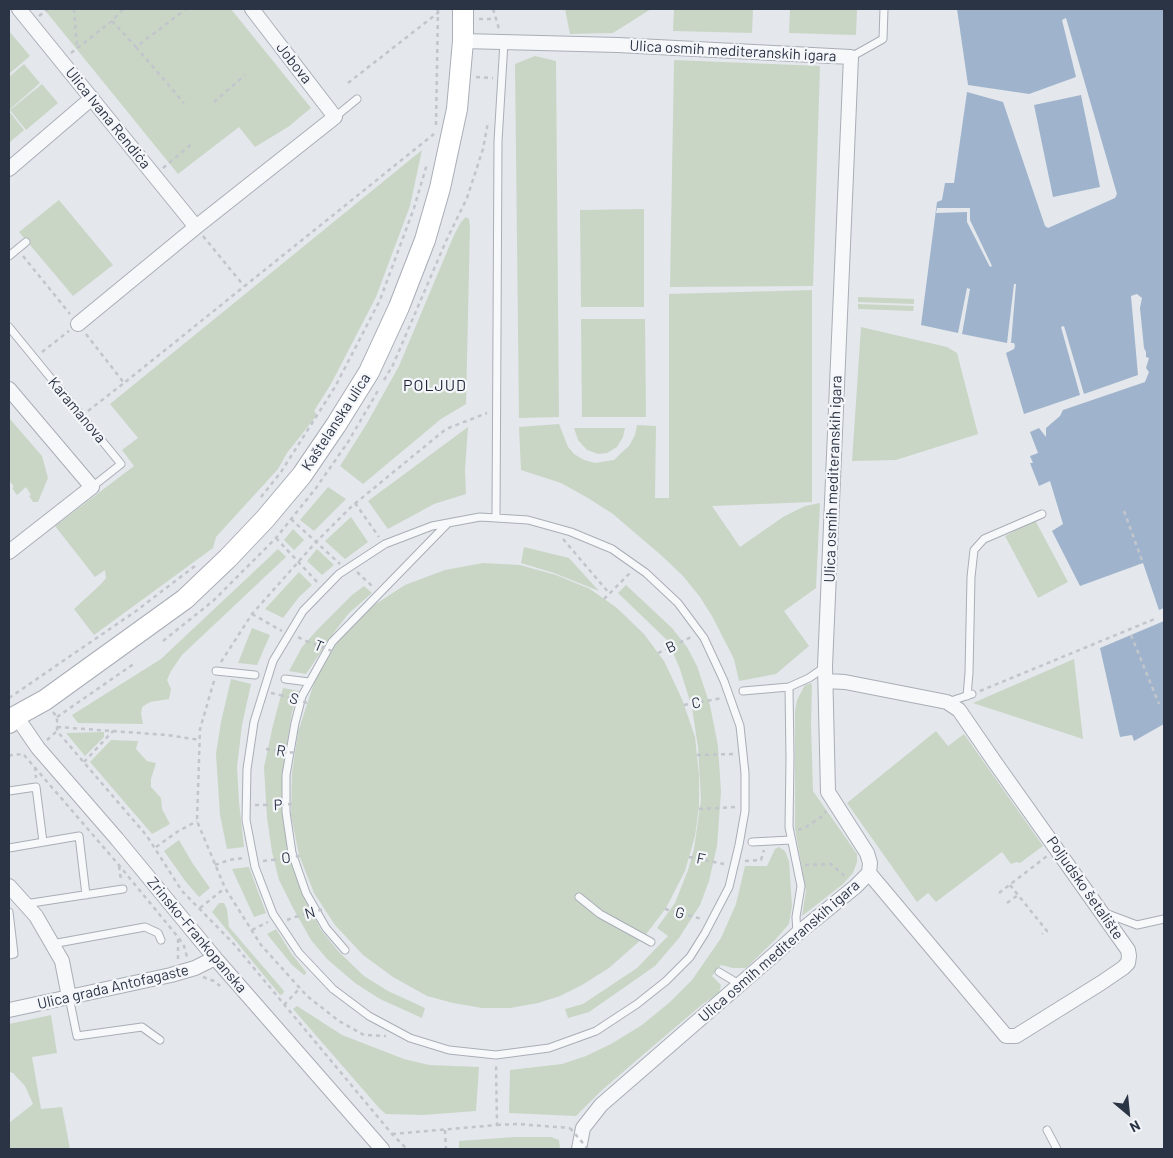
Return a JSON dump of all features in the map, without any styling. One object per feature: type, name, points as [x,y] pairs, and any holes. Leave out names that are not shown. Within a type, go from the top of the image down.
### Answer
[{"type":"main road","name":"Kaštelanska ulica","points":[[11,712],[45,700],[185,599],[265,519],[302,475],[336,425],[369,372],[399,307],[425,240],[440,188],[457,109],[463,9]]},
{"type":"street","name":"Ulica Ivana Rendića","points":[[19,9],[196,227]]},
{"type":"street","name":"Jobova","points":[[252,9],[335,116]]},
{"type":"street","name":"Ulica osmih mediteranskih igara","points":[[462,41],[618,45],[851,57],[825,666],[828,792],[867,853],[870,863],[869,873],[602,1105],[583,1128],[579,1149]]},
{"type":"street","points":[[9,169],[92,98]]},
{"type":"street","points":[[78,324],[335,116]]},
{"type":"street","points":[[9,390],[92,487]]},
{"type":"street","name":"Karamanova","points":[[9,552],[92,487]]},
{"type":"street","points":[[826,681],[845,682],[948,702]]},
{"type":"street","name":"Poljudsko šetalište","points":[[869,873],[1006,1036],[1016,1036],[1101,983],[1128,963],[1128,950],[1103,912],[959,710],[948,702]]},
{"type":"street","name":"Zrinsko-Frankopanska","points":[[11,712],[38,748],[117,839],[215,958],[382,1149]]},
{"type":"street","points":[[9,886],[36,916],[62,961],[69,997]]},
{"type":"street","name":"Ulica grada Antofagaste","points":[[9,1010],[178,973],[195,968],[215,958]]},
{"type":"lane","points":[[851,57],[883,39],[884,9]]},
{"type":"lane","points":[[496,518],[498,141],[504,42]]},
{"type":"lane","points":[[335,116],[357,99]]},
{"type":"lane","points":[[9,256],[26,242]]},
{"type":"lane","name":"Karamanova","points":[[9,327],[121,464],[92,487]]},
{"type":"lane","points":[[948,702],[969,695],[971,577],[974,550],[984,539],[1042,514]]},
{"type":"lane","points":[[480,517],[496,518],[528,520],[571,532],[612,549],[646,572],[678,603],[704,638],[724,681],[740,726],[745,773],[745,807],[740,845],[728,887],[690,958],[659,987],[596,1031],[549,1048],[496,1055],[449,1050],[410,1038],[369,1016],[333,989],[299,953],[273,914],[255,867],[246,820],[247,769],[254,722],[273,661],[303,611],[339,574],[384,544],[432,526],[480,517]]},
{"type":"lane","points":[[345,950],[326,928],[306,892],[292,853],[286,812],[286,775],[295,723],[302,696],[332,642],[447,523]]},
{"type":"lane","points":[[743,691],[760,688],[790,687],[809,678],[825,666]]},
{"type":"lane","points":[[216,671],[255,675]]},
{"type":"lane","points":[[285,679],[309,682]]},
{"type":"lane","points":[[790,687],[790,837],[801,886],[796,917],[797,934]]},
{"type":"lane","points":[[9,790],[36,787],[44,842]]},
{"type":"lane","points":[[9,848],[79,836],[86,895]]},
{"type":"lane","points":[[752,842],[790,837]]},
{"type":"lane","points":[[25,904],[123,889]]},
{"type":"lane","points":[[579,897],[600,914],[651,942]]},
{"type":"lane","points":[[9,912],[14,954],[9,955]]},
{"type":"lane","points":[[1103,912],[1137,925],[1164,919]]},
{"type":"lane","points":[[52,944],[145,927],[158,933],[160,940]]},
{"type":"lane","points":[[719,972],[739,984]]},
{"type":"lane","points":[[69,997],[77,1036],[142,1027],[160,1040]]},
{"type":"lane","points":[[1047,1130],[1056,1149]]},
{"type":"path","points":[[74,9],[77,48]]},
{"type":"path","points":[[61,60],[112,21],[123,9]]},
{"type":"path","points":[[136,47],[186,9]]},
{"type":"path","points":[[348,83],[438,10]]},
{"type":"path","points":[[436,126],[438,10]]},
{"type":"path","points":[[112,21],[184,102]]},
{"type":"path","points":[[214,102],[245,75]]},
{"type":"path","points":[[82,416],[435,133]]},
{"type":"path","points":[[154,176],[193,143]]},
{"type":"path","points":[[256,503],[281,472],[335,387],[380,300],[414,208],[429,157]]},
{"type":"path","points":[[196,227],[245,286]]},
{"type":"path","points":[[17,250],[124,383]]},
{"type":"path","points":[[35,358],[78,324]]},
{"type":"path","points":[[355,503],[384,544]]},
{"type":"path","points":[[1124,511],[1143,563]]},
{"type":"path","points":[[291,520],[368,583]]},
{"type":"path","points":[[553,527],[609,593]]},
{"type":"path","points":[[276,538],[324,589]]},
{"type":"path","points":[[11,712],[201,560]]},
{"type":"path","points":[[604,599],[622,581]]},
{"type":"path","points":[[252,614],[289,635]]},
{"type":"path","points":[[969,695],[1157,618]]},
{"type":"path","points":[[1131,635],[1160,704]]},
{"type":"path","name":"T","points":[[306,641],[332,652]]},
{"type":"path","name":"B","points":[[658,653],[683,641]]},
{"type":"path","points":[[135,663],[56,717],[57,731],[148,836],[182,891],[233,943],[392,1134],[407,1149]]},
{"type":"path","name":"S","points":[[280,695],[308,703]]},
{"type":"path","name":"C","points":[[684,705],[709,700]]},
{"type":"path","points":[[57,727],[167,735],[200,740]]},
{"type":"path","points":[[84,762],[113,731]]},
{"type":"path","name":"R","points":[[266,749],[295,753]]},
{"type":"path","points":[[697,755],[743,753]]},
{"type":"path","name":"P","points":[[264,805],[292,804]]},
{"type":"path","points":[[699,809],[745,807]]},
{"type":"path","points":[[790,837],[821,817]]},
{"type":"path","points":[[155,847],[197,821]]},
{"type":"path","points":[[735,862],[762,860],[765,848]]},
{"type":"path","points":[[999,893],[1057,849]]},
{"type":"path","name":"O","points":[[272,860],[300,856]]},
{"type":"path","points":[[215,865],[229,860],[253,857]]},
{"type":"path","name":"F","points":[[689,857],[713,862]]},
{"type":"path","points":[[118,864],[123,889]]},
{"type":"path","points":[[796,866],[832,864],[855,887]]},
{"type":"path","points":[[1010,884],[1046,930],[1042,934]]},
{"type":"path","points":[[200,908],[225,888]]},
{"type":"path","points":[[1007,904],[1018,895]]},
{"type":"path","name":"N","points":[[296,917],[324,909]]},
{"type":"path","name":"G","points":[[665,909],[694,916]]},
{"type":"path","points":[[252,930],[260,926]]},
{"type":"path","points":[[178,937],[178,973]]},
{"type":"path","points":[[284,1004],[300,988]]},
{"type":"path","points":[[496,1055],[497,1125]]},
{"type":"path","points":[[370,1135],[526,1124],[570,1128],[588,1149]]},
{"type":"path","points":[[445,1130],[446,1149]]},
{"type":"green space","points":[[44,9],[231,9],[311,108],[288,127],[255,147],[239,127],[178,174]]},
{"type":"green space","points":[[565,9],[651,9],[613,33],[570,34]]},
{"type":"green space","points":[[674,9],[753,9],[752,33],[673,31]]},
{"type":"green space","points":[[790,9],[857,9],[856,35],[789,33]]},
{"type":"green space","points":[[9,31],[30,56],[9,74]]},
{"type":"green space","points":[[535,56],[556,61],[559,417],[519,418],[515,64]]},
{"type":"green space","points":[[674,60],[820,66],[813,286],[670,287]]},
{"type":"green space","points":[[24,64],[40,83],[9,110],[9,77]]},
{"type":"green space","points":[[42,84],[58,103],[26,130],[10,110]]},
{"type":"green space","points":[[9,111],[24,130],[9,143]]},
{"type":"green space","points":[[422,150],[410,206],[376,297],[331,384],[314,411],[317,415],[287,453],[278,469],[216,537],[213,548],[94,635],[74,609],[106,578],[105,570],[95,577],[55,526],[134,466],[122,450],[138,438],[110,404]]},
{"type":"green space","points":[[59,200],[113,265],[73,296],[19,232]]},
{"type":"green space","points":[[644,209],[644,307],[581,307],[580,210]]},
{"type":"green space","points":[[466,217],[469,219],[470,226],[466,404],[441,419],[363,484],[340,466],[366,425],[399,366],[454,235]]},
{"type":"green space","points":[[812,290],[812,502],[712,506],[740,547],[783,517],[805,506],[820,503],[816,588],[784,611],[809,646],[776,674],[739,681],[734,659],[712,616],[683,576],[613,514],[561,483],[521,470],[519,427],[559,424],[568,447],[574,454],[584,460],[595,463],[614,460],[629,446],[635,435],[637,425],[656,426],[655,498],[669,498],[669,294]]},
{"type":"green space","points":[[858,297],[914,299],[914,304],[858,302]]},
{"type":"green space","points":[[858,304],[914,306],[913,311],[858,309]]},
{"type":"green space","points":[[581,319],[645,319],[646,417],[582,417]]},
{"type":"green space","points":[[861,327],[947,347],[957,353],[978,434],[896,460],[852,461]]},
{"type":"green space","points":[[9,418],[42,456],[48,478],[38,502],[33,502],[26,487],[17,495],[9,480]]},
{"type":"green space","points":[[468,427],[465,470],[466,494],[434,504],[388,529],[368,501]]},
{"type":"green space","points":[[574,428],[625,428],[623,437],[617,447],[607,453],[598,454],[587,450],[578,440]]},
{"type":"green space","points":[[328,487],[346,499],[314,531],[300,520]]},
{"type":"green space","points":[[351,517],[368,542],[345,559],[325,541]]},
{"type":"green space","points":[[1035,520],[1068,582],[1038,598],[1005,536]]},
{"type":"green space","points":[[293,529],[304,540],[294,550],[284,540]]},
{"type":"green space","points":[[524,547],[569,558],[599,591],[554,573],[521,563]]},
{"type":"green space","points":[[278,549],[286,557],[182,655],[167,680],[171,689],[169,699],[150,702],[142,707],[143,724],[78,723],[72,715],[161,659]]},
{"type":"green space","points":[[317,549],[334,565],[322,575],[307,561]]},
{"type":"green space","points":[[483,563],[520,565],[556,575],[590,589],[617,608],[644,634],[664,661],[682,699],[695,737],[699,775],[699,807],[695,836],[685,871],[666,908],[644,937],[609,968],[582,985],[560,996],[538,1003],[510,1008],[482,1008],[427,996],[393,977],[363,955],[335,925],[314,893],[299,855],[291,815],[292,773],[298,732],[315,680],[339,639],[368,609],[405,585],[445,570]]},
{"type":"green space","points":[[299,572],[312,585],[299,597],[283,618],[265,609]]},
{"type":"green space","points":[[626,585],[672,628],[687,647],[697,666],[710,705],[718,746],[721,792],[717,846],[709,881],[700,905],[679,938],[655,966],[589,1012],[568,1018],[565,1009],[583,1004],[637,968],[668,936],[657,928],[675,903],[688,870],[694,849],[701,800],[698,747],[692,708],[680,669],[668,641],[618,593]]},
{"type":"green space","points":[[364,586],[372,593],[349,613],[306,674],[289,671],[302,647],[352,595]]},
{"type":"green space","points":[[252,628],[270,635],[257,665],[238,663]]},
{"type":"green space","points":[[1074,659],[1083,739],[973,703]]},
{"type":"green space","points":[[231,679],[251,684],[242,725],[237,767],[244,847],[227,849],[220,815],[216,754]]},
{"type":"green space","points":[[811,683],[813,791],[857,854],[857,862],[853,873],[843,884],[802,916],[806,891],[795,829],[795,712],[797,700],[805,685]]},
{"type":"green space","points":[[283,688],[299,691],[292,712],[285,757],[283,786],[295,870],[307,902],[321,930],[339,952],[364,976],[388,991],[425,1008],[422,1018],[380,999],[355,983],[327,959],[311,940],[279,880],[272,852],[267,818],[264,767]]},
{"type":"green space","points":[[936,731],[948,746],[964,734],[1043,846],[1020,863],[1011,864],[1002,852],[936,902],[928,893],[917,902],[847,803]]},
{"type":"green space","points":[[104,732],[104,737],[85,756],[66,733]]},
{"type":"green space","points":[[111,740],[138,741],[136,749],[147,761],[156,763],[151,779],[151,787],[161,798],[162,809],[170,824],[152,834],[90,762]]},
{"type":"green space","points":[[179,840],[210,888],[199,897],[164,851]]},
{"type":"green space","points":[[779,847],[785,851],[789,861],[792,906],[789,924],[775,940],[746,968],[733,968],[721,965],[712,976],[721,985],[719,993],[704,1003],[645,1053],[601,1091],[576,1116],[509,1113],[510,1070],[562,1064],[586,1056],[611,1044],[642,1025],[670,1002],[692,980],[721,938],[736,904],[745,866],[767,866],[775,849]]},
{"type":"green space","points":[[249,867],[266,913],[254,917],[232,869]]},
{"type":"green space","points":[[219,903],[224,903],[227,909],[229,927],[284,991],[283,994],[280,995],[212,912]]},
{"type":"green space","points":[[276,929],[306,974],[304,975],[292,965],[267,934]]},
{"type":"green space","points":[[297,1006],[342,1035],[404,1059],[429,1065],[479,1067],[476,1111],[423,1115],[386,1114],[293,1009]]},
{"type":"green space","points":[[51,1015],[57,1053],[32,1057],[41,1109],[62,1107],[70,1149],[9,1149],[9,1123],[33,1104],[25,1086],[13,1073],[9,1072],[9,1024]]},
{"type":"green space","points":[[515,1137],[551,1137],[559,1140],[560,1149],[459,1149],[459,1141]]},
{"type":"water","points":[[957,9],[1164,9],[1164,608],[1159,610],[1143,563],[1080,586],[1052,531],[1063,524],[1050,481],[1039,486],[1030,463],[1033,463],[1030,456],[1038,453],[1030,432],[1039,428],[1046,437],[1046,428],[1060,416],[1063,410],[1145,382],[1149,372],[1146,368],[1149,358],[1146,357],[1144,348],[1140,308],[1142,298],[1137,294],[1131,296],[1138,375],[1084,394],[1064,326],[1061,327],[1080,395],[1024,414],[1006,353],[1014,349],[1015,346],[1014,343],[1011,343],[1016,284],[1014,284],[1007,343],[962,334],[970,289],[967,288],[958,333],[921,325],[937,202],[942,200],[945,183],[954,183],[967,92],[1003,102],[1045,226],[1048,228],[1115,198],[1117,194],[1066,18],[1062,20],[1076,77],[1029,94],[968,85]]},
{"type":"water","points":[[1081,95],[1100,187],[1053,197],[1034,105]]},
{"type":"water","points":[[1164,621],[1164,724],[1134,741],[1132,735],[1120,737],[1100,648]]},
{"type":"pier","points":[[937,208],[970,208],[970,220],[992,266],[990,267],[967,222],[967,212],[936,213]]},
{"type":"district","name":"POLJUD","points":[[435,386]]}]
